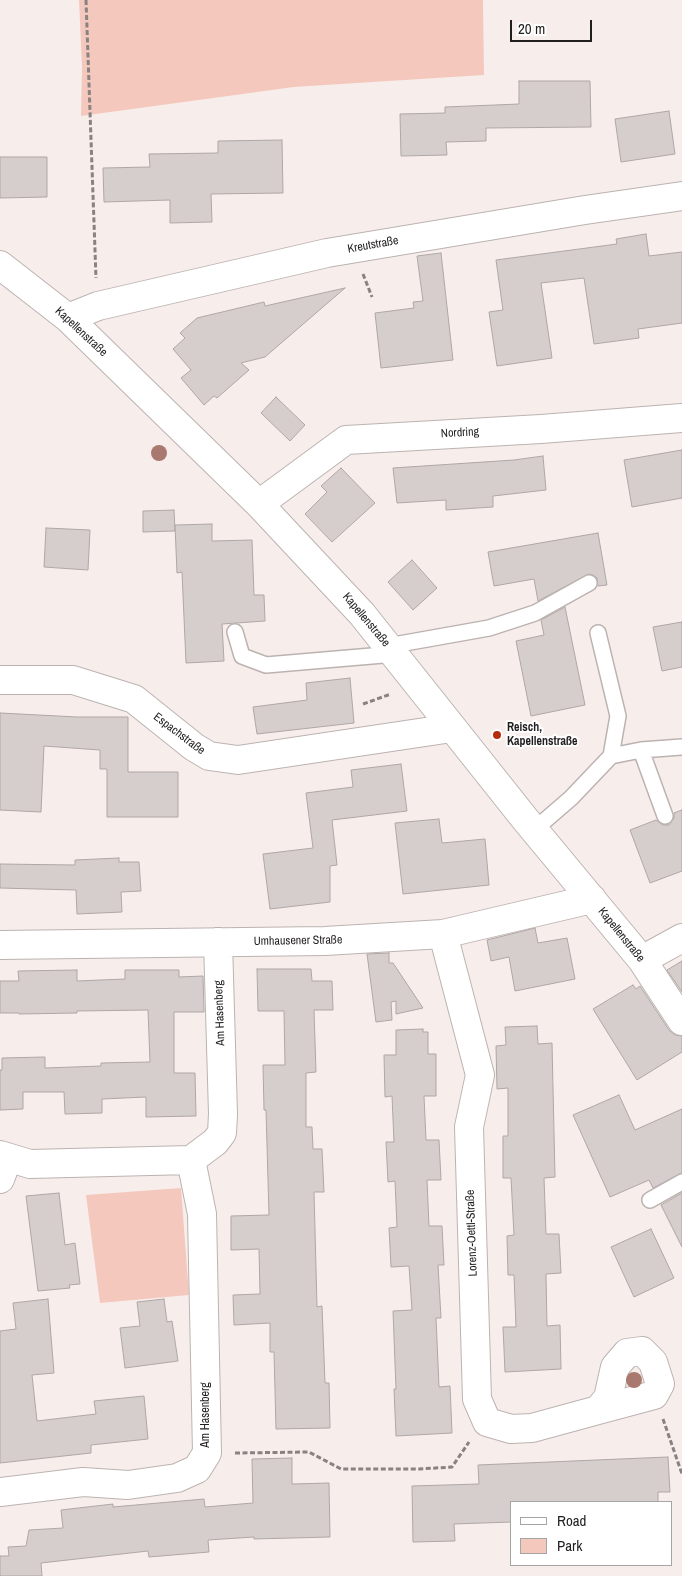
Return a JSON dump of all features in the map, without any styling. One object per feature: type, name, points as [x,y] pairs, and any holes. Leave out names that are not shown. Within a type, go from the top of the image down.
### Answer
[{"type":"street","name":"Kreutstraße","points":[[68,318],[98,306],[327,253],[585,210],[682,196]]},
{"type":"street","name":"Kapellenstraße","points":[[0,265],[68,318],[258,504],[362,614],[534,830],[642,960],[682,1021]]},
{"type":"street","name":"Nordring","points":[[258,504],[346,440],[682,418]]},
{"type":"street","name":"Espachstraße","points":[[0,680],[73,680],[134,699],[208,756],[238,760],[452,728]]},
{"type":"street","name":"Umhausener Straße","points":[[0,945],[325,941],[443,934],[592,899]]},
{"type":"street","name":"Lorenz-Oettl-Straße","points":[[443,934],[480,1075],[469,1127],[477,1399],[487,1422],[511,1429],[532,1428],[654,1395]]},
{"type":"street","points":[[642,960],[682,938]]},
{"type":"street","name":"Am Hasenberg","points":[[0,1492],[83,1482],[128,1485],[177,1478],[197,1469],[207,1453],[202,1214],[191,1160],[215,1142],[222,1133],[218,942]]},
{"type":"street","points":[[3,1164],[191,1160]]},
{"type":"street","points":[[598,1410],[608,1398],[615,1367],[627,1354],[642,1351],[653,1362],[660,1384],[654,1395]]},
{"type":"lane","points":[[235,632],[242,656],[266,665],[391,650],[489,628],[535,613],[589,583]]},
{"type":"lane","points":[[534,830],[571,798],[611,756],[618,716],[598,633]]},
{"type":"lane","points":[[611,756],[640,750],[682,746]]},
{"type":"lane","points":[[640,750],[665,816]]},
{"type":"lane","points":[[650,1200],[682,1182]]},
{"type":"path","points":[[86,0],[98,306]]},
{"type":"path","points":[[654,1395],[682,1474]]},
{"type":"path","points":[[207,1453],[309,1452],[341,1469],[452,1467],[469,1443],[477,1399]]},
{"type":"green space","points":[[79,0],[483,0],[484,75],[294,87],[81,116],[82,67]]},
{"type":"green space","points":[[181,1188],[189,1295],[100,1303],[86,1195]]},
{"type":"building","points":[[519,81],[590,81],[591,127],[486,128],[486,141],[446,142],[447,155],[401,156],[400,114],[445,113],[445,107],[519,104]]},
{"type":"building","points":[[669,111],[675,154],[621,162],[615,119]]},
{"type":"building","points":[[282,140],[283,193],[211,194],[212,222],[170,223],[170,200],[104,202],[103,168],[150,167],[149,154],[218,153],[218,141]]},
{"type":"building","points":[[0,157],[47,157],[47,197],[0,198]]},
{"type":"building","points":[[646,234],[649,256],[682,252],[682,323],[638,329],[639,338],[594,344],[584,278],[541,283],[552,358],[497,366],[489,312],[503,310],[496,260],[617,244],[616,239]]},
{"type":"building","points":[[441,253],[453,360],[381,368],[375,313],[414,308],[413,302],[423,301],[417,256]]},
{"type":"building","points":[[345,288],[265,357],[241,363],[249,370],[217,398],[214,396],[204,405],[181,378],[191,370],[173,349],[185,338],[180,333],[197,318],[264,302],[265,306]]},
{"type":"building","points":[[276,397],[305,425],[290,441],[261,413]]},
{"type":"building","points":[[682,450],[682,498],[632,507],[624,460]]},
{"type":"building","points":[[543,456],[546,490],[493,496],[493,507],[446,510],[446,500],[397,503],[393,468],[514,460]]},
{"type":"building","points":[[341,468],[375,503],[332,542],[305,514],[327,492],[321,486]]},
{"type":"building","points":[[174,510],[175,531],[143,532],[143,511]]},
{"type":"building","points":[[212,524],[212,541],[252,540],[254,595],[264,595],[265,621],[222,624],[224,661],[186,663],[182,572],[177,573],[175,525]]},
{"type":"building","points":[[46,528],[90,530],[88,570],[44,567]]},
{"type":"building","points":[[598,533],[607,585],[598,586],[597,578],[589,574],[538,601],[534,579],[494,586],[488,552]]},
{"type":"building","points":[[412,560],[437,588],[413,610],[388,582]]},
{"type":"building","points":[[565,607],[585,705],[531,716],[516,641],[544,635],[541,620]]},
{"type":"building","points":[[682,622],[682,667],[662,671],[653,627]]},
{"type":"building","points":[[350,678],[354,723],[257,734],[253,707],[307,700],[306,683]]},
{"type":"building","points":[[0,713],[77,717],[128,717],[128,772],[178,772],[178,817],[107,817],[107,769],[100,769],[100,750],[44,746],[41,812],[0,810]]},
{"type":"building","points":[[401,764],[407,811],[332,820],[337,865],[330,866],[330,902],[270,909],[263,854],[313,848],[306,793],[353,787],[351,770]]},
{"type":"building","points":[[682,810],[682,871],[650,883],[630,830],[656,820],[663,825],[669,825],[674,818],[674,813]]},
{"type":"building","points":[[439,819],[442,843],[485,839],[489,885],[403,894],[395,823]]},
{"type":"building","points":[[119,858],[119,862],[139,862],[141,891],[121,892],[122,912],[77,914],[76,890],[0,888],[0,864],[75,865],[75,860]]},
{"type":"building","points":[[535,928],[538,943],[567,938],[575,979],[515,991],[509,957],[491,961],[487,940]]},
{"type":"building","points":[[389,953],[389,963],[393,963],[423,1008],[396,1014],[396,1001],[391,1002],[392,1020],[376,1022],[367,954]]},
{"type":"building","points":[[682,961],[682,992],[667,970]]},
{"type":"building","points":[[257,969],[311,969],[312,981],[332,981],[333,1010],[314,1010],[316,1072],[306,1073],[306,1127],[312,1127],[313,1149],[322,1149],[324,1192],[314,1192],[317,1307],[322,1306],[325,1383],[329,1383],[330,1428],[276,1429],[274,1352],[270,1352],[270,1323],[234,1325],[233,1295],[260,1294],[259,1249],[231,1250],[231,1216],[269,1215],[263,1065],[285,1065],[284,1011],[258,1011]]},
{"type":"building","points":[[77,970],[77,981],[125,979],[125,970],[179,970],[179,977],[203,976],[204,1012],[174,1012],[174,1073],[195,1073],[196,1116],[146,1117],[146,1097],[102,1099],[102,1113],[65,1114],[64,1092],[23,1092],[23,1109],[0,1110],[0,1070],[2,1070],[2,1058],[45,1057],[45,1068],[101,1066],[101,1063],[150,1062],[148,1010],[77,1011],[77,1013],[0,1013],[0,981],[19,981],[18,971]]},
{"type":"building","points":[[633,985],[636,989],[640,986],[669,1030],[675,1035],[682,1036],[682,1052],[637,1080],[593,1009]]},
{"type":"building","points":[[537,1026],[538,1044],[552,1043],[555,1177],[544,1178],[546,1234],[559,1234],[561,1273],[546,1274],[547,1326],[560,1325],[561,1369],[505,1372],[503,1327],[516,1327],[514,1275],[508,1275],[507,1236],[514,1235],[511,1178],[503,1178],[503,1136],[508,1136],[508,1088],[497,1089],[496,1046],[506,1045],[505,1027]]},
{"type":"building","points":[[423,1029],[423,1032],[428,1032],[428,1054],[436,1054],[436,1096],[424,1096],[426,1140],[439,1140],[441,1180],[427,1180],[429,1226],[442,1226],[444,1265],[438,1265],[441,1318],[436,1318],[439,1387],[450,1386],[452,1433],[396,1436],[393,1311],[412,1310],[409,1266],[391,1267],[389,1228],[397,1227],[395,1181],[388,1182],[386,1142],[394,1142],[392,1096],[385,1097],[384,1055],[396,1055],[396,1030]]},
{"type":"building","points":[[619,1095],[635,1130],[682,1109],[682,1173],[653,1188],[649,1180],[610,1197],[573,1115]]},
{"type":"building","points":[[59,1193],[65,1245],[75,1243],[80,1284],[69,1285],[70,1288],[38,1291],[26,1196]]},
{"type":"building","points":[[682,1193],[682,1247],[661,1205]]},
{"type":"building","points":[[651,1229],[674,1278],[634,1297],[611,1247]]},
{"type":"building","points":[[48,1299],[54,1373],[32,1375],[37,1421],[96,1414],[94,1401],[144,1396],[148,1439],[91,1445],[91,1453],[0,1463],[0,1331],[16,1329],[13,1303]]},
{"type":"building","points":[[164,1299],[167,1322],[172,1321],[178,1361],[125,1368],[120,1328],[140,1326],[137,1302]]},
{"type":"building","points":[[668,1457],[670,1492],[658,1492],[658,1501],[510,1501],[510,1522],[454,1524],[455,1541],[413,1542],[412,1486],[479,1484],[478,1465]]},
{"type":"building","points":[[292,1458],[292,1484],[329,1483],[330,1537],[254,1539],[254,1537],[208,1540],[209,1552],[149,1557],[148,1551],[41,1563],[42,1576],[0,1576],[0,1556],[9,1556],[8,1547],[26,1546],[29,1530],[63,1528],[61,1510],[113,1504],[113,1507],[204,1499],[205,1507],[253,1503],[252,1459]]},
{"type":"place","name":"Reisch, Kapellenstraße","points":[[497,735]]}]
